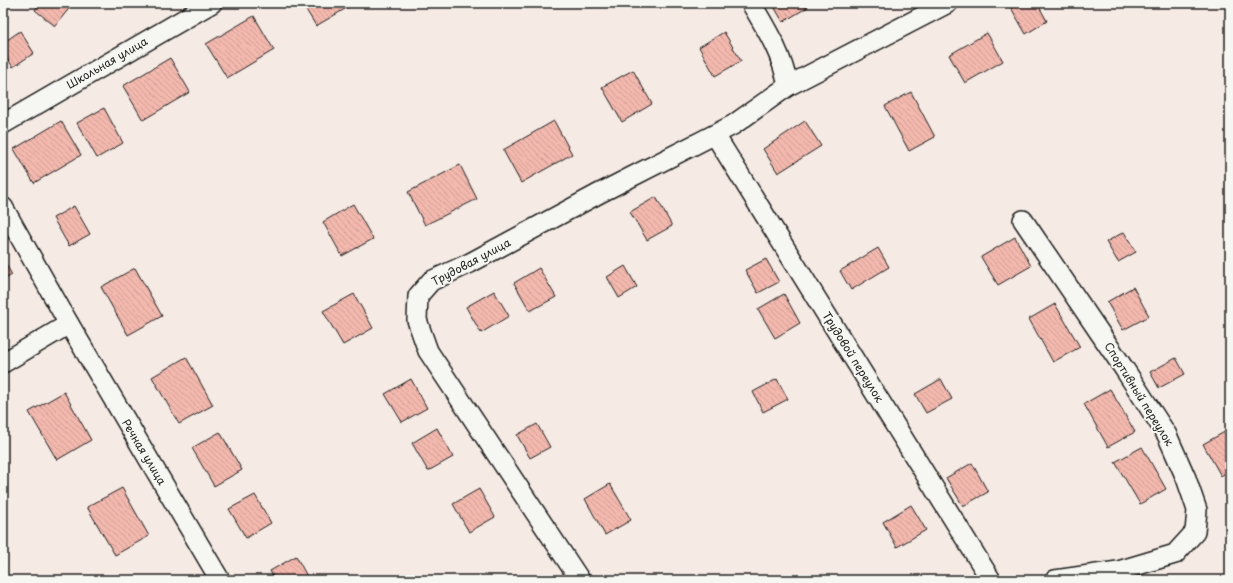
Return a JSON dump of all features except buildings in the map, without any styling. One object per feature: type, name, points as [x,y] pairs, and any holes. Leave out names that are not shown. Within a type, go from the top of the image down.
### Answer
[{"type":"street","name":"Школьная улица","points":[[3,124],[212,3]]},
{"type":"street","points":[[751,3],[773,40],[784,68],[788,86]]},
{"type":"street","name":"Трудовая улица","points":[[580,580],[428,351],[417,320],[418,296],[431,281],[470,263],[598,194],[715,135],[733,125],[788,86],[948,3]]},
{"type":"street","name":"Трудовой переулок","points":[[715,135],[991,580]]},
{"type":"street","points":[[3,207],[69,324],[3,364]]},
{"type":"street","name":"Спортивный переулок","points":[[1023,220],[1168,435],[1186,478],[1197,510],[1195,532],[1175,554],[1118,571],[1055,580]]},
{"type":"street","name":"Речная улица","points":[[69,324],[220,580]]}]
